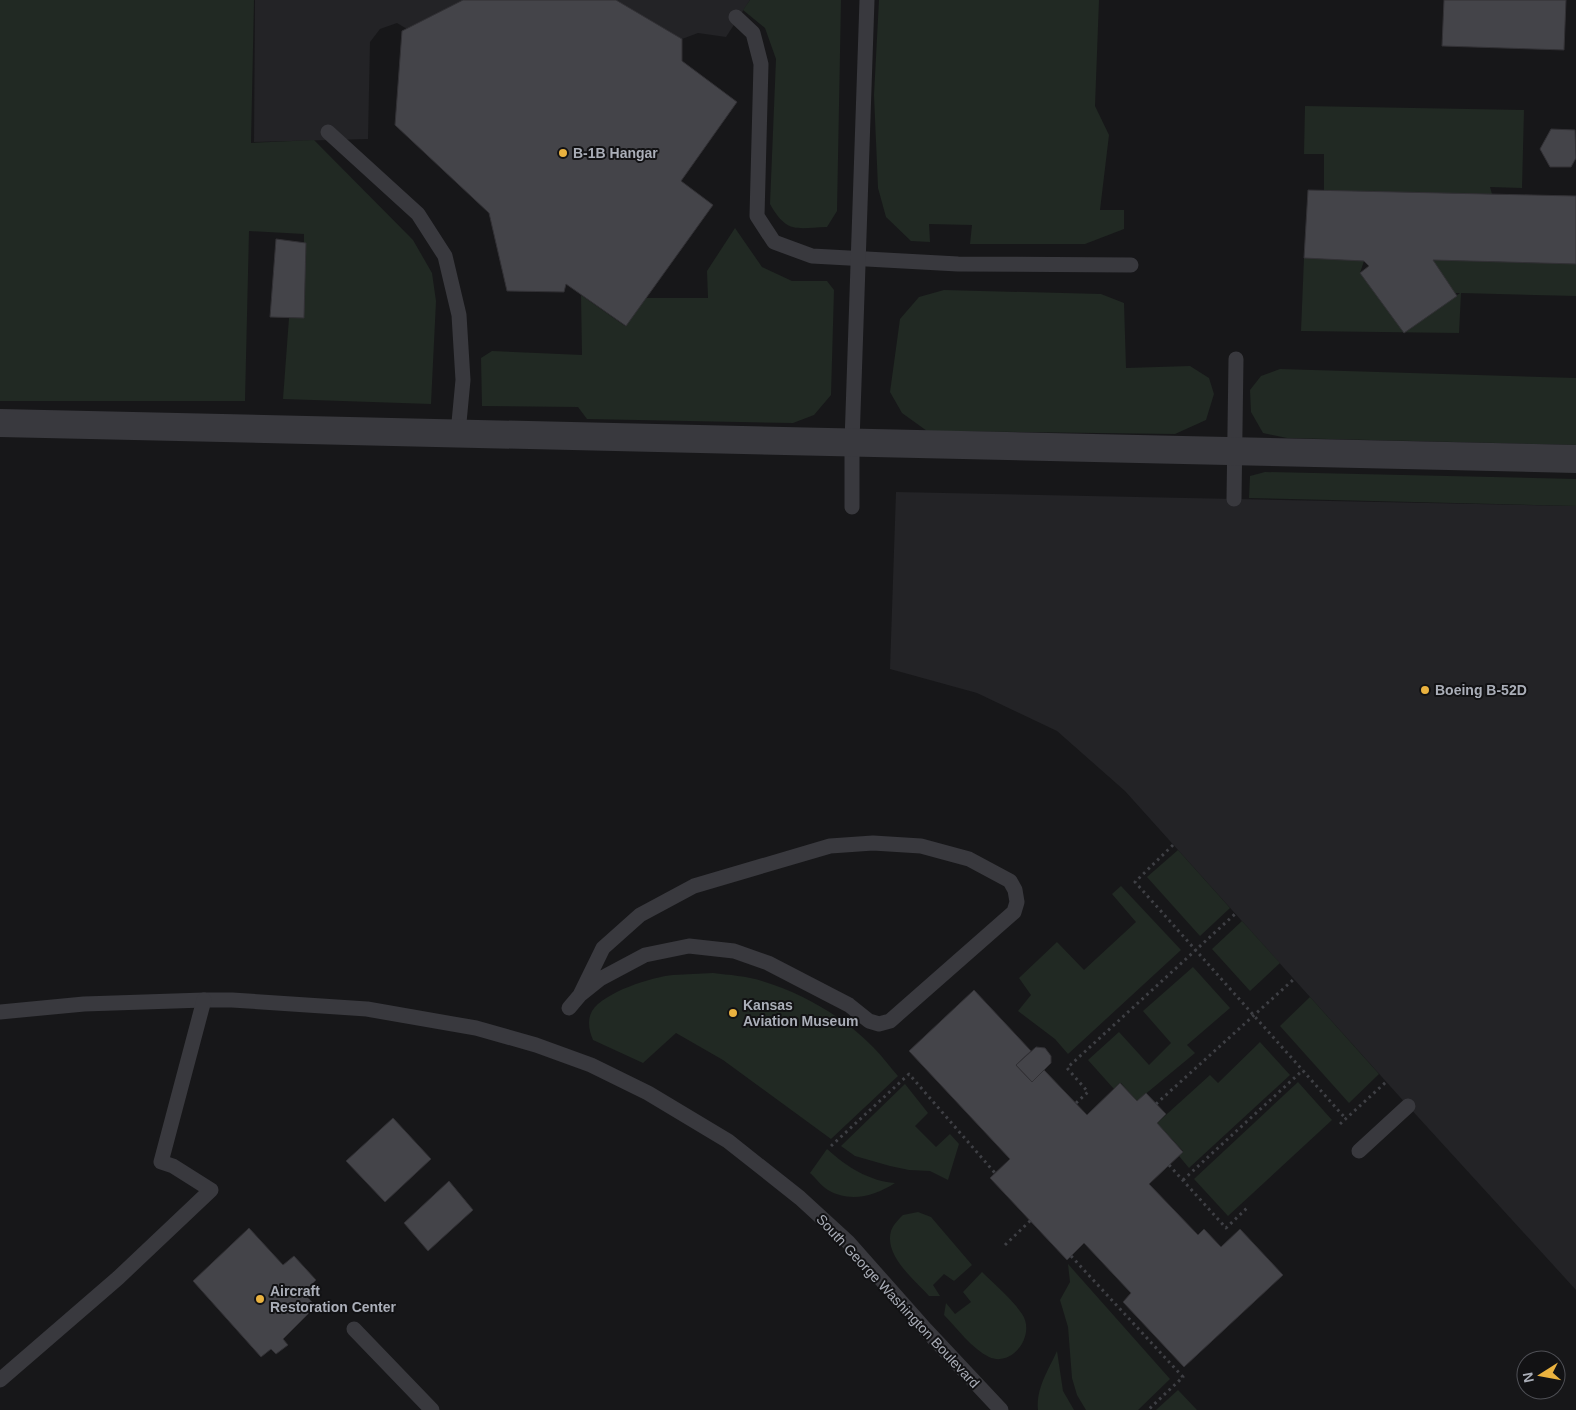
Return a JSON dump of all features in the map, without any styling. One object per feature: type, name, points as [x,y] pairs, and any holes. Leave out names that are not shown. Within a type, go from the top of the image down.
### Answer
[{"type":"street","points":[[0,423],[1576,459]]},
{"type":"lane","points":[[852,507],[852,442],[867,0]]},
{"type":"lane","points":[[736,18],[754,33],[760,64],[756,216],[774,242],[812,256],[958,264],[1131,266]]},
{"type":"lane","points":[[328,132],[418,214],[445,256],[459,315],[463,380],[458,433]]},
{"type":"lane","points":[[1234,499],[1236,359]]},
{"type":"lane","points":[[570,1008],[580,995],[602,948],[640,916],[694,886],[830,846],[873,843],[921,846],[969,859],[1010,880],[1015,890],[1017,902],[1014,912],[890,1021],[879,1024],[869,1021],[849,1005],[768,963],[734,951],[689,946],[645,955],[600,979],[580,995]]},
{"type":"lane","points":[[0,1380],[118,1278],[211,1190],[173,1166],[161,1162],[204,1000]]},
{"type":"lane","name":"South George Washington Boulevard","points":[[0,1012],[84,1004],[204,1000],[367,1008],[476,1028],[551,1050],[591,1066],[648,1093],[728,1141],[800,1198],[848,1242],[926,1330],[1001,1410]]},
{"type":"lane","points":[[1359,1151],[1408,1106]]},
{"type":"lane","points":[[354,1329],[432,1410]]},
{"type":"path","points":[[1173,845],[1135,882],[1346,1119]]},
{"type":"path","points":[[1076,1103],[1088,1092],[1067,1068],[1235,914]]},
{"type":"path","points":[[1156,1104],[1294,979]]},
{"type":"path","points":[[1183,1180],[1303,1070]]},
{"type":"path","points":[[831,1146],[909,1074],[995,1174]]},
{"type":"path","points":[[1340,1124],[1386,1082]]},
{"type":"path","points":[[1169,1165],[1226,1228],[1248,1207]]},
{"type":"path","points":[[1005,1245],[1031,1220]]},
{"type":"path","points":[[1071,1256],[1182,1378],[1148,1410]]},
{"type":"shaded area","points":[[0,0],[254,0],[251,143],[314,140],[413,240],[432,273],[436,301],[431,404],[283,399],[289,318],[304,318],[304,234],[249,231],[245,401],[0,401]]},
{"type":"shaded area","points":[[255,0],[463,0],[407,29],[397,23],[380,29],[370,42],[368,139],[254,142]]},
{"type":"shaded area","points":[[616,0],[750,0],[726,37],[698,33],[682,39]]},
{"type":"shaded area","points":[[750,0],[841,0],[837,211],[827,227],[800,228],[787,225],[776,214],[770,204],[776,59],[765,28],[743,10]]},
{"type":"shaded area","points":[[879,0],[1099,0],[1095,106],[1109,135],[1100,210],[1124,210],[1124,229],[1085,244],[970,244],[972,225],[929,224],[930,242],[911,241],[886,217],[878,188],[874,95]]},
{"type":"shaded area","points":[[1305,106],[1524,110],[1522,188],[1490,187],[1492,194],[1324,191],[1324,154],[1304,154]]},
{"type":"shaded area","points":[[735,228],[762,267],[792,281],[827,281],[834,290],[831,395],[814,415],[793,423],[587,419],[578,407],[482,406],[481,358],[492,351],[582,355],[581,295],[625,326],[646,298],[708,298],[707,271]]},
{"type":"shaded area","points":[[1304,258],[1364,261],[1360,273],[1414,325],[1460,293],[1454,293],[1433,260],[1576,264],[1576,296],[1461,293],[1459,333],[1301,331]]},
{"type":"shaded area","points":[[944,290],[1101,294],[1124,303],[1126,368],[1190,366],[1209,378],[1214,394],[1206,420],[1175,434],[927,431],[902,413],[890,392],[900,319],[919,297]]},
{"type":"shaded area","points":[[1280,369],[1576,378],[1576,445],[1287,438],[1263,433],[1251,412],[1250,390],[1261,376]]},
{"type":"shaded area","points":[[1265,472],[1576,479],[1576,506],[1249,498],[1250,476]]},
{"type":"shaded area","points":[[896,492],[1576,506],[1576,1290],[1125,791],[1057,731],[977,693],[890,669]]},
{"type":"shaded area","points":[[1178,850],[1230,908],[1200,936],[1147,877]]},
{"type":"shaded area","points":[[1121,886],[1181,950],[1068,1054],[1055,1039],[1018,1011],[1031,995],[1019,978],[1057,942],[1084,970],[1136,922],[1112,894]]},
{"type":"shaded area","points":[[1242,921],[1280,963],[1250,991],[1212,949]]},
{"type":"shaded area","points":[[1193,967],[1230,1008],[1187,1045],[1195,1053],[1137,1101],[1121,1083],[1114,1089],[1088,1060],[1119,1032],[1149,1065],[1171,1043],[1143,1011]]},
{"type":"shaded area","points":[[713,973],[762,981],[792,992],[822,1007],[862,1036],[898,1076],[831,1139],[723,1060],[676,1033],[643,1063],[593,1040],[589,1026],[590,1014],[598,1004],[617,992],[641,982],[664,976]]},
{"type":"shaded area","points":[[1310,997],[1379,1074],[1349,1103],[1280,1026]]},
{"type":"shaded area","points":[[1260,1042],[1290,1075],[1189,1168],[1179,1156],[1183,1151],[1157,1123],[1210,1075],[1218,1083]]},
{"type":"shaded area","points":[[1298,1082],[1332,1120],[1228,1216],[1194,1179]]},
{"type":"shaded area","points":[[905,1084],[928,1113],[915,1126],[936,1147],[950,1134],[959,1144],[948,1180],[930,1171],[909,1170],[855,1156],[841,1146]]},
{"type":"shaded area","points":[[827,1149],[842,1162],[867,1176],[895,1183],[871,1194],[854,1197],[836,1194],[828,1190],[810,1173]]},
{"type":"shaded area","points":[[918,1212],[931,1217],[972,1265],[954,1281],[944,1274],[933,1285],[940,1296],[929,1296],[909,1275],[896,1258],[892,1249],[891,1231],[895,1224],[903,1215]]},
{"type":"shaded area","points":[[1068,1264],[1170,1379],[1138,1410],[1086,1410],[1077,1395],[1072,1378],[1068,1327],[1060,1300],[1070,1282]]},
{"type":"shaded area","points":[[982,1272],[1014,1304],[1026,1322],[1026,1331],[1020,1347],[1014,1354],[1006,1358],[998,1359],[982,1353],[944,1315],[946,1303],[955,1314],[971,1302],[963,1292]]},
{"type":"shaded area","points":[[1057,1351],[1063,1391],[1074,1410],[1038,1410],[1041,1387]]},
{"type":"shaded area","points":[[1178,1390],[1197,1410],[1156,1410]]},
{"type":"building","name":"B-1B Hangar","points":[[463,0],[616,0],[682,39],[682,61],[737,102],[681,181],[713,205],[626,326],[566,284],[564,292],[507,291],[489,213],[395,125],[402,31]]},
{"type":"building","points":[[1444,0],[1566,0],[1564,50],[1442,46]]},
{"type":"building","points":[[1551,129],[1575,130],[1576,158],[1571,167],[1550,167],[1540,149]]},
{"type":"building","points":[[1308,190],[1576,196],[1576,264],[1433,260],[1457,296],[1404,333],[1360,273],[1369,266],[1364,261],[1304,258]]},
{"type":"building","points":[[276,239],[306,243],[304,318],[270,317]]},
{"type":"building","points":[[974,990],[1031,1051],[1016,1065],[1032,1082],[1044,1070],[1087,1115],[1120,1083],[1137,1101],[1146,1093],[1166,1114],[1157,1123],[1183,1152],[1149,1184],[1198,1235],[1204,1229],[1221,1247],[1240,1229],[1283,1275],[1184,1367],[1123,1302],[1131,1293],[1084,1243],[1067,1260],[990,1178],[1010,1159],[909,1051]]},
{"type":"building","points":[[1036,1047],[1045,1048],[1051,1056],[1051,1063],[1032,1082],[1016,1065]]},
{"type":"building","points":[[393,1118],[431,1159],[385,1202],[346,1161]]},
{"type":"building","points":[[449,1181],[473,1210],[428,1251],[404,1223]]},
{"type":"building","name":"Aircraft Restoration Center","points":[[249,1228],[283,1265],[294,1256],[316,1280],[303,1293],[316,1306],[283,1339],[288,1345],[276,1354],[271,1349],[261,1357],[193,1281]]},
{"type":"place","name":"B-1B Hangar","points":[[563,153]]},
{"type":"place","name":"Boeing B-52D","points":[[1425,690]]},
{"type":"place","name":"Kansas Aviation Museum","points":[[733,1013]]},
{"type":"place","name":"Aircraft Restoration Center","points":[[260,1299]]}]
